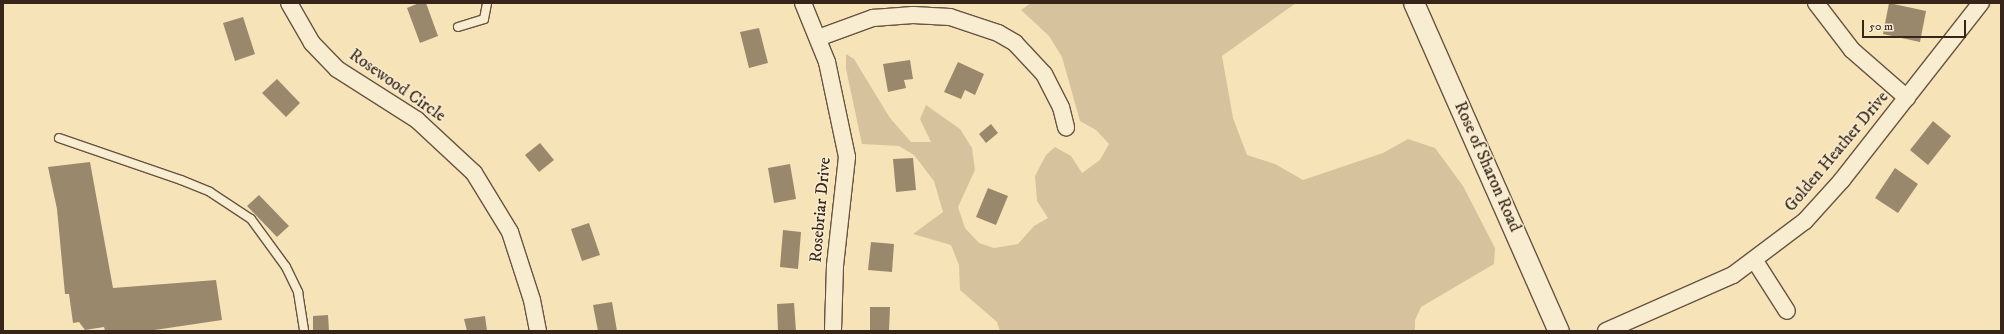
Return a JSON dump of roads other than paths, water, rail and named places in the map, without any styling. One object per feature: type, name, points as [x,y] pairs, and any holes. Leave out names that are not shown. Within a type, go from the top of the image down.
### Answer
[{"type":"street","name":"Rosewood Circle","points":[[289,3],[312,43],[337,69],[417,120],[474,173],[510,232],[532,300],[538,331]]},
{"type":"street","name":"Rosebriar Drive","points":[[803,3],[818,38],[833,86],[847,157],[835,266],[833,331]]},
{"type":"street","name":"Rose of Sharon Road","points":[[1414,3],[1559,331]]},
{"type":"street","points":[[1816,3],[1852,50],[1907,98]]},
{"type":"street","name":"Golden Heather Drive","points":[[1606,331],[1716,283],[1755,261],[1805,221],[1907,98],[1981,3]]},
{"type":"street","points":[[818,38],[873,18],[913,15],[950,17],[998,33],[1019,48],[1044,74],[1061,107],[1066,126]]},
{"type":"street","points":[[1755,261],[1787,311]]},
{"type":"lane","points":[[458,27],[484,19],[487,3]]},
{"type":"lane","points":[[59,138],[203,189],[251,219],[286,267],[298,292],[304,331]]}]
